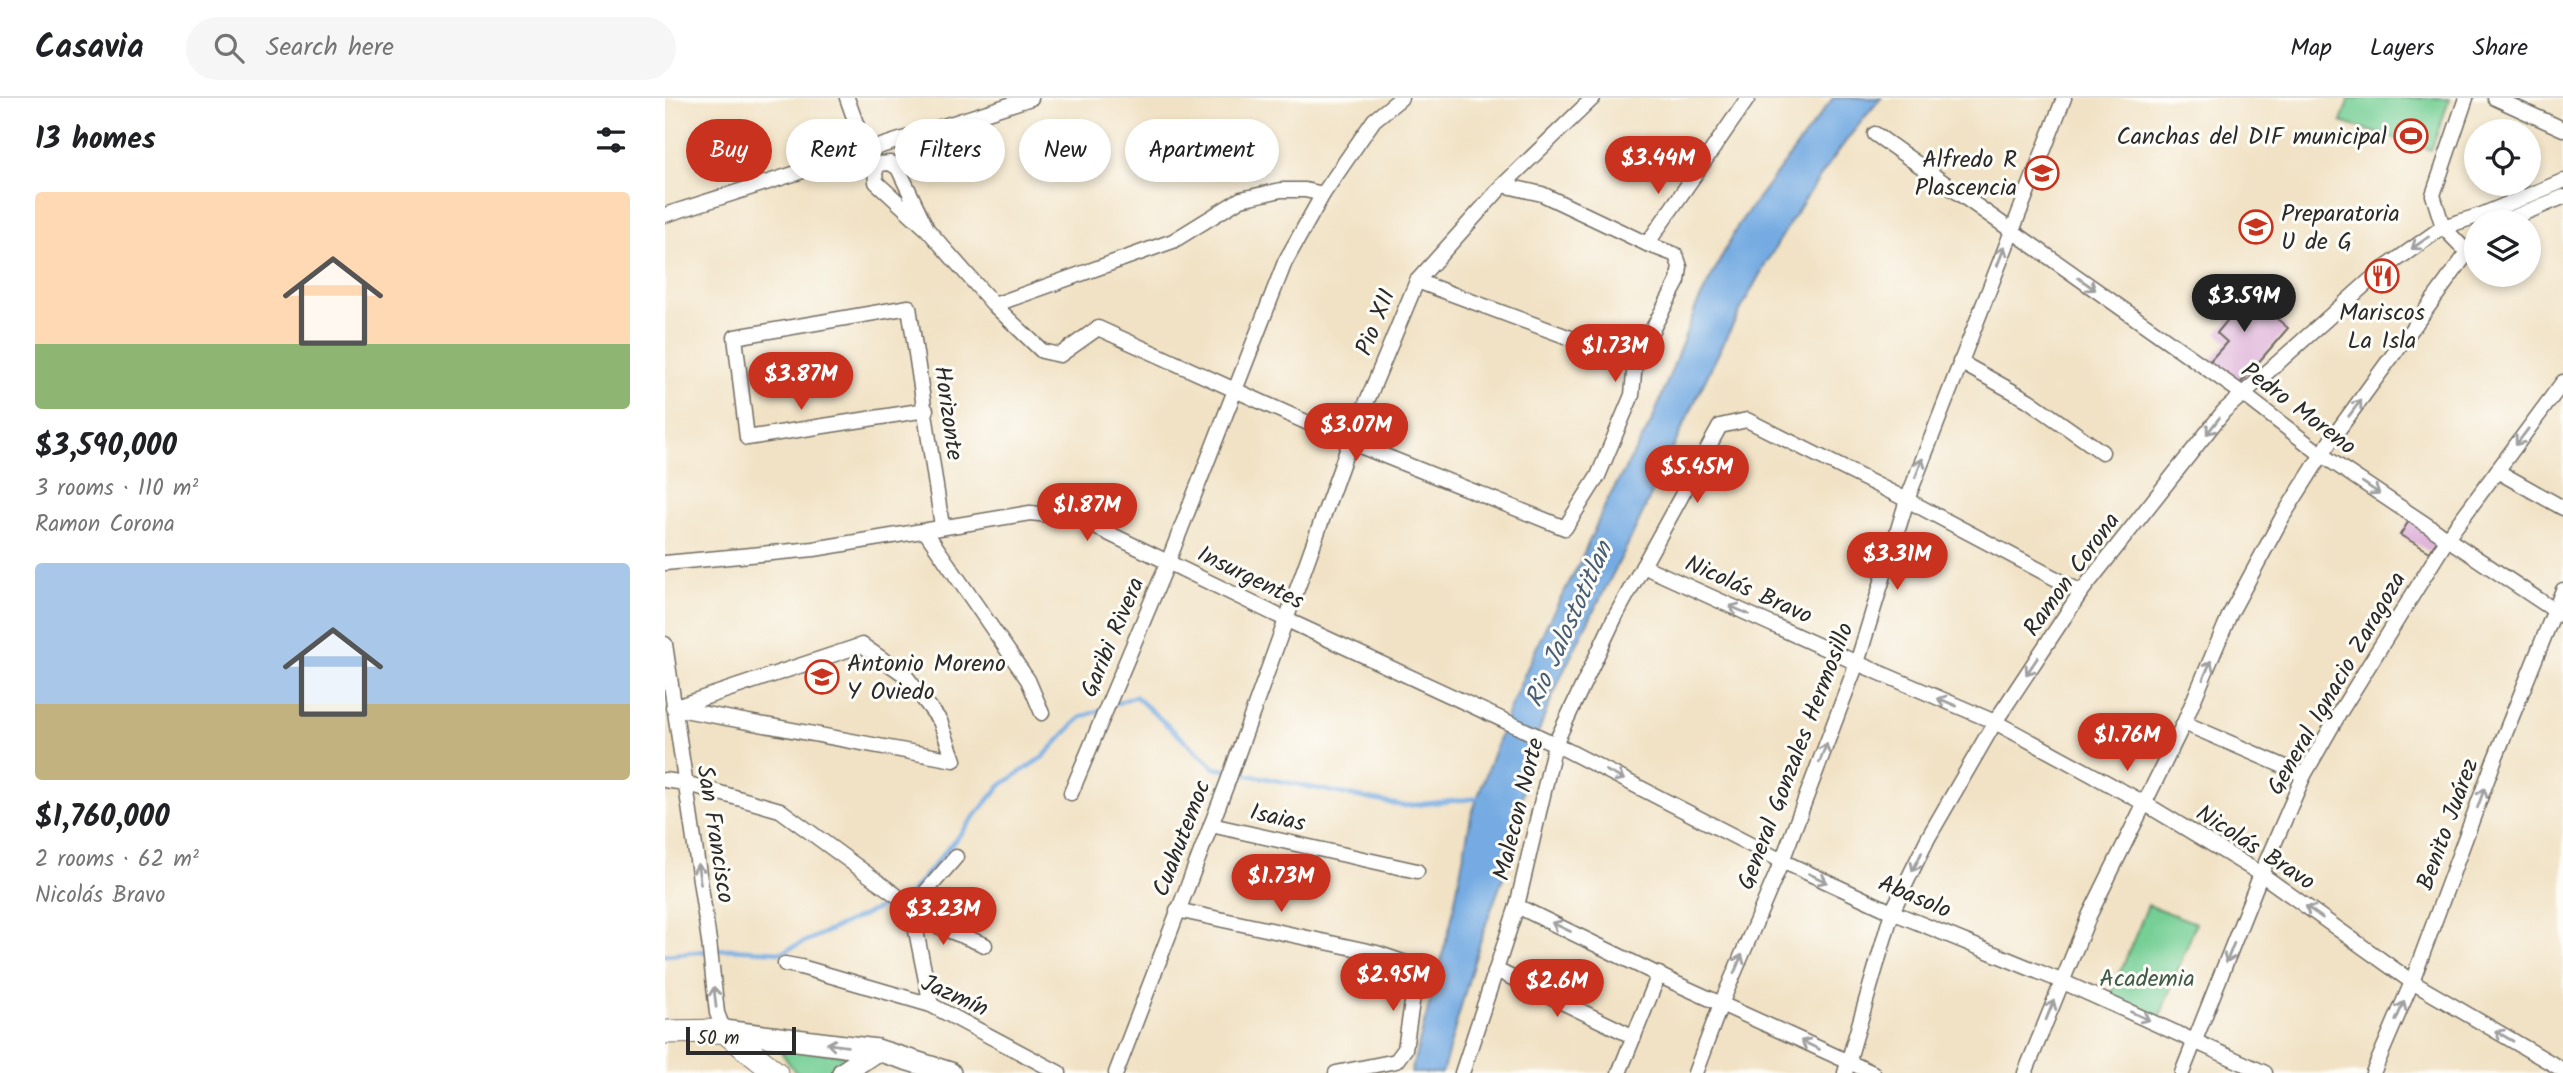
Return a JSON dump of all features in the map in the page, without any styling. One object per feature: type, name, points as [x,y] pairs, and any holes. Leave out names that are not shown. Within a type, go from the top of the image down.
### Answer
[{"type":"main road","points":[[665,1032],[724,1031],[776,1073]]},
{"type":"street","points":[[847,98],[855,119]]},
{"type":"street","points":[[881,146],[1031,98]]},
{"type":"street","name":"Garibi Rivera","points":[[1072,793],[1168,562],[1285,262],[1323,194],[1374,120],[1401,98]]},
{"type":"street","name":"Pio XII","points":[[1287,620],[1350,442],[1417,281],[1503,185],[1593,98]]},
{"type":"street","points":[[1647,244],[1748,98]]},
{"type":"street","name":"General Gonzales Hermosillo","points":[[1695,1073],[1721,1004],[1782,861],[1857,663],[1906,500],[2064,98]]},
{"type":"street","points":[[2464,241],[2443,227],[2434,195],[2466,98]]},
{"type":"street","points":[[2495,98],[2563,129]]},
{"type":"street","name":"Pedro Moreno","points":[[1875,134],[2243,394],[2322,455],[2558,613]]},
{"type":"street","points":[[927,229],[898,168],[890,163],[879,164],[875,172],[876,182],[927,229],[994,305],[1042,351],[1060,355],[1098,328],[1350,442],[1565,528],[1598,477],[1632,395],[1635,362],[1678,281],[1680,267],[1676,256],[1542,194],[1503,185]]},
{"type":"street","points":[[665,215],[786,176]]},
{"type":"street","name":"Ramon Corona","points":[[1847,1068],[1892,912],[1928,838],[1995,722],[2081,592],[2224,411],[2378,273],[2443,227],[2481,215],[2563,181]]},
{"type":"street","points":[[994,305],[1173,241],[1241,199],[1281,190],[1305,190],[1323,194]]},
{"type":"street","points":[[2531,210],[2563,197]]},
{"type":"street","points":[[2025,1073],[2089,916],[2184,723],[2230,614],[2283,516],[2322,455],[2464,258]]},
{"type":"street","points":[[1417,281],[1635,362]]},
{"type":"street","name":"Horizonte","points":[[926,410],[747,438],[735,337],[909,307],[926,410],[942,526]]},
{"type":"street","points":[[1960,362],[2028,400],[2102,452]]},
{"type":"street","name":"General Ignacio Zaragoza","points":[[2182,1073],[2261,874],[2304,775],[2447,539],[2563,383]]},
{"type":"street","name":"Malecon Norte","points":[[1462,1073],[1517,906],[1548,742],[1720,426],[1747,420],[2081,592]]},
{"type":"street","points":[[2497,471],[2563,508]]},
{"type":"street","name":"Insurgentes","points":[[665,564],[814,549],[1030,513],[1077,518],[1548,742]]},
{"type":"street","points":[[925,531],[1028,680],[1042,713]]},
{"type":"street","name":"Nicolás Bravo","points":[[1643,566],[1995,722],[2144,803],[2261,874],[2412,982],[2563,1070]]},
{"type":"street","name":"Benito Juárez","points":[[2372,1073],[2412,982],[2494,761],[2558,613],[2563,590]]},
{"type":"street","name":"Cuahutemoc","points":[[1116,1073],[1287,620]]},
{"type":"street","name":"San Francisco","points":[[665,644],[709,941],[717,1013],[724,1031]]},
{"type":"street","points":[[862,645],[905,675],[940,721],[954,760],[786,728],[673,708],[862,645]]},
{"type":"street","points":[[2184,723],[2304,775]]},
{"type":"street","name":"Abasolo","points":[[1548,742],[1782,861],[1892,912],[2061,981],[2265,1073]]},
{"type":"street","points":[[665,780],[685,783],[780,810],[906,907],[985,945]]},
{"type":"street","name":"Isaias","points":[[1211,825],[1417,871]]},
{"type":"street","points":[[906,907],[956,857]]},
{"type":"street","points":[[1517,906],[1847,1068],[1873,1073]]},
{"type":"street","points":[[906,907],[931,1005]]},
{"type":"street","points":[[1177,910],[1377,953],[1409,964],[1416,976],[1405,1049],[1396,1061],[1336,1073]]},
{"type":"street","name":"Jazmín","points":[[785,964],[931,1005],[1059,1073]]},
{"type":"street","points":[[1496,970],[1634,1037]]},
{"type":"street","points":[[1619,1073],[1659,974]]},
{"type":"street","points":[[724,1031],[877,1050],[950,1073]]},
{"type":"street","points":[[843,1073],[877,1050]]},
{"type":"green space","name":"Canchas del DIF municipal","points":[[2349,98],[2450,98],[2431,150],[2341,122]]},
{"type":"green space","name":"Academia","points":[[2148,905],[2196,923],[2157,1024],[2108,1002]]},
{"type":"green space","points":[[776,1045],[851,1056],[836,1073],[796,1073]]},
{"type":"water","name":"Rio Jalostotitlan","points":[[1833,98],[1881,98],[1841,148],[1771,255],[1710,370],[1628,544],[1575,648],[1531,755],[1512,851],[1478,950],[1442,1073],[1411,1073],[1451,922],[1471,816],[1510,707],[1607,501],[1652,421],[1696,307],[1738,225]]},
{"type":"building","points":[[2231,280],[2288,328],[2238,386],[2209,362],[2227,342],[2217,333],[2232,315],[2214,300]]},
{"type":"building","points":[[2412,516],[2440,535],[2430,552],[2400,535]]},
{"type":"waterway","points":[[1113,705],[1135,696],[1215,768],[1404,806],[1480,798]]},
{"type":"waterway","points":[[665,955],[728,949],[782,952],[910,894],[1000,786],[1043,757],[1080,718],[1102,709]]},
{"type":"place","name":"Canchas del DIF municipal","points":[[2411,136]]},
{"type":"place","name":"Alfredo R Plascencia","points":[[2042,173]]},
{"type":"place","name":"Preparatoria U de G","points":[[2256,227]]},
{"type":"place","name":"Mariscos La Isla","points":[[2382,276]]},
{"type":"place","name":"Antonio Moreno Y Oviedo","points":[[822,677]]}]
